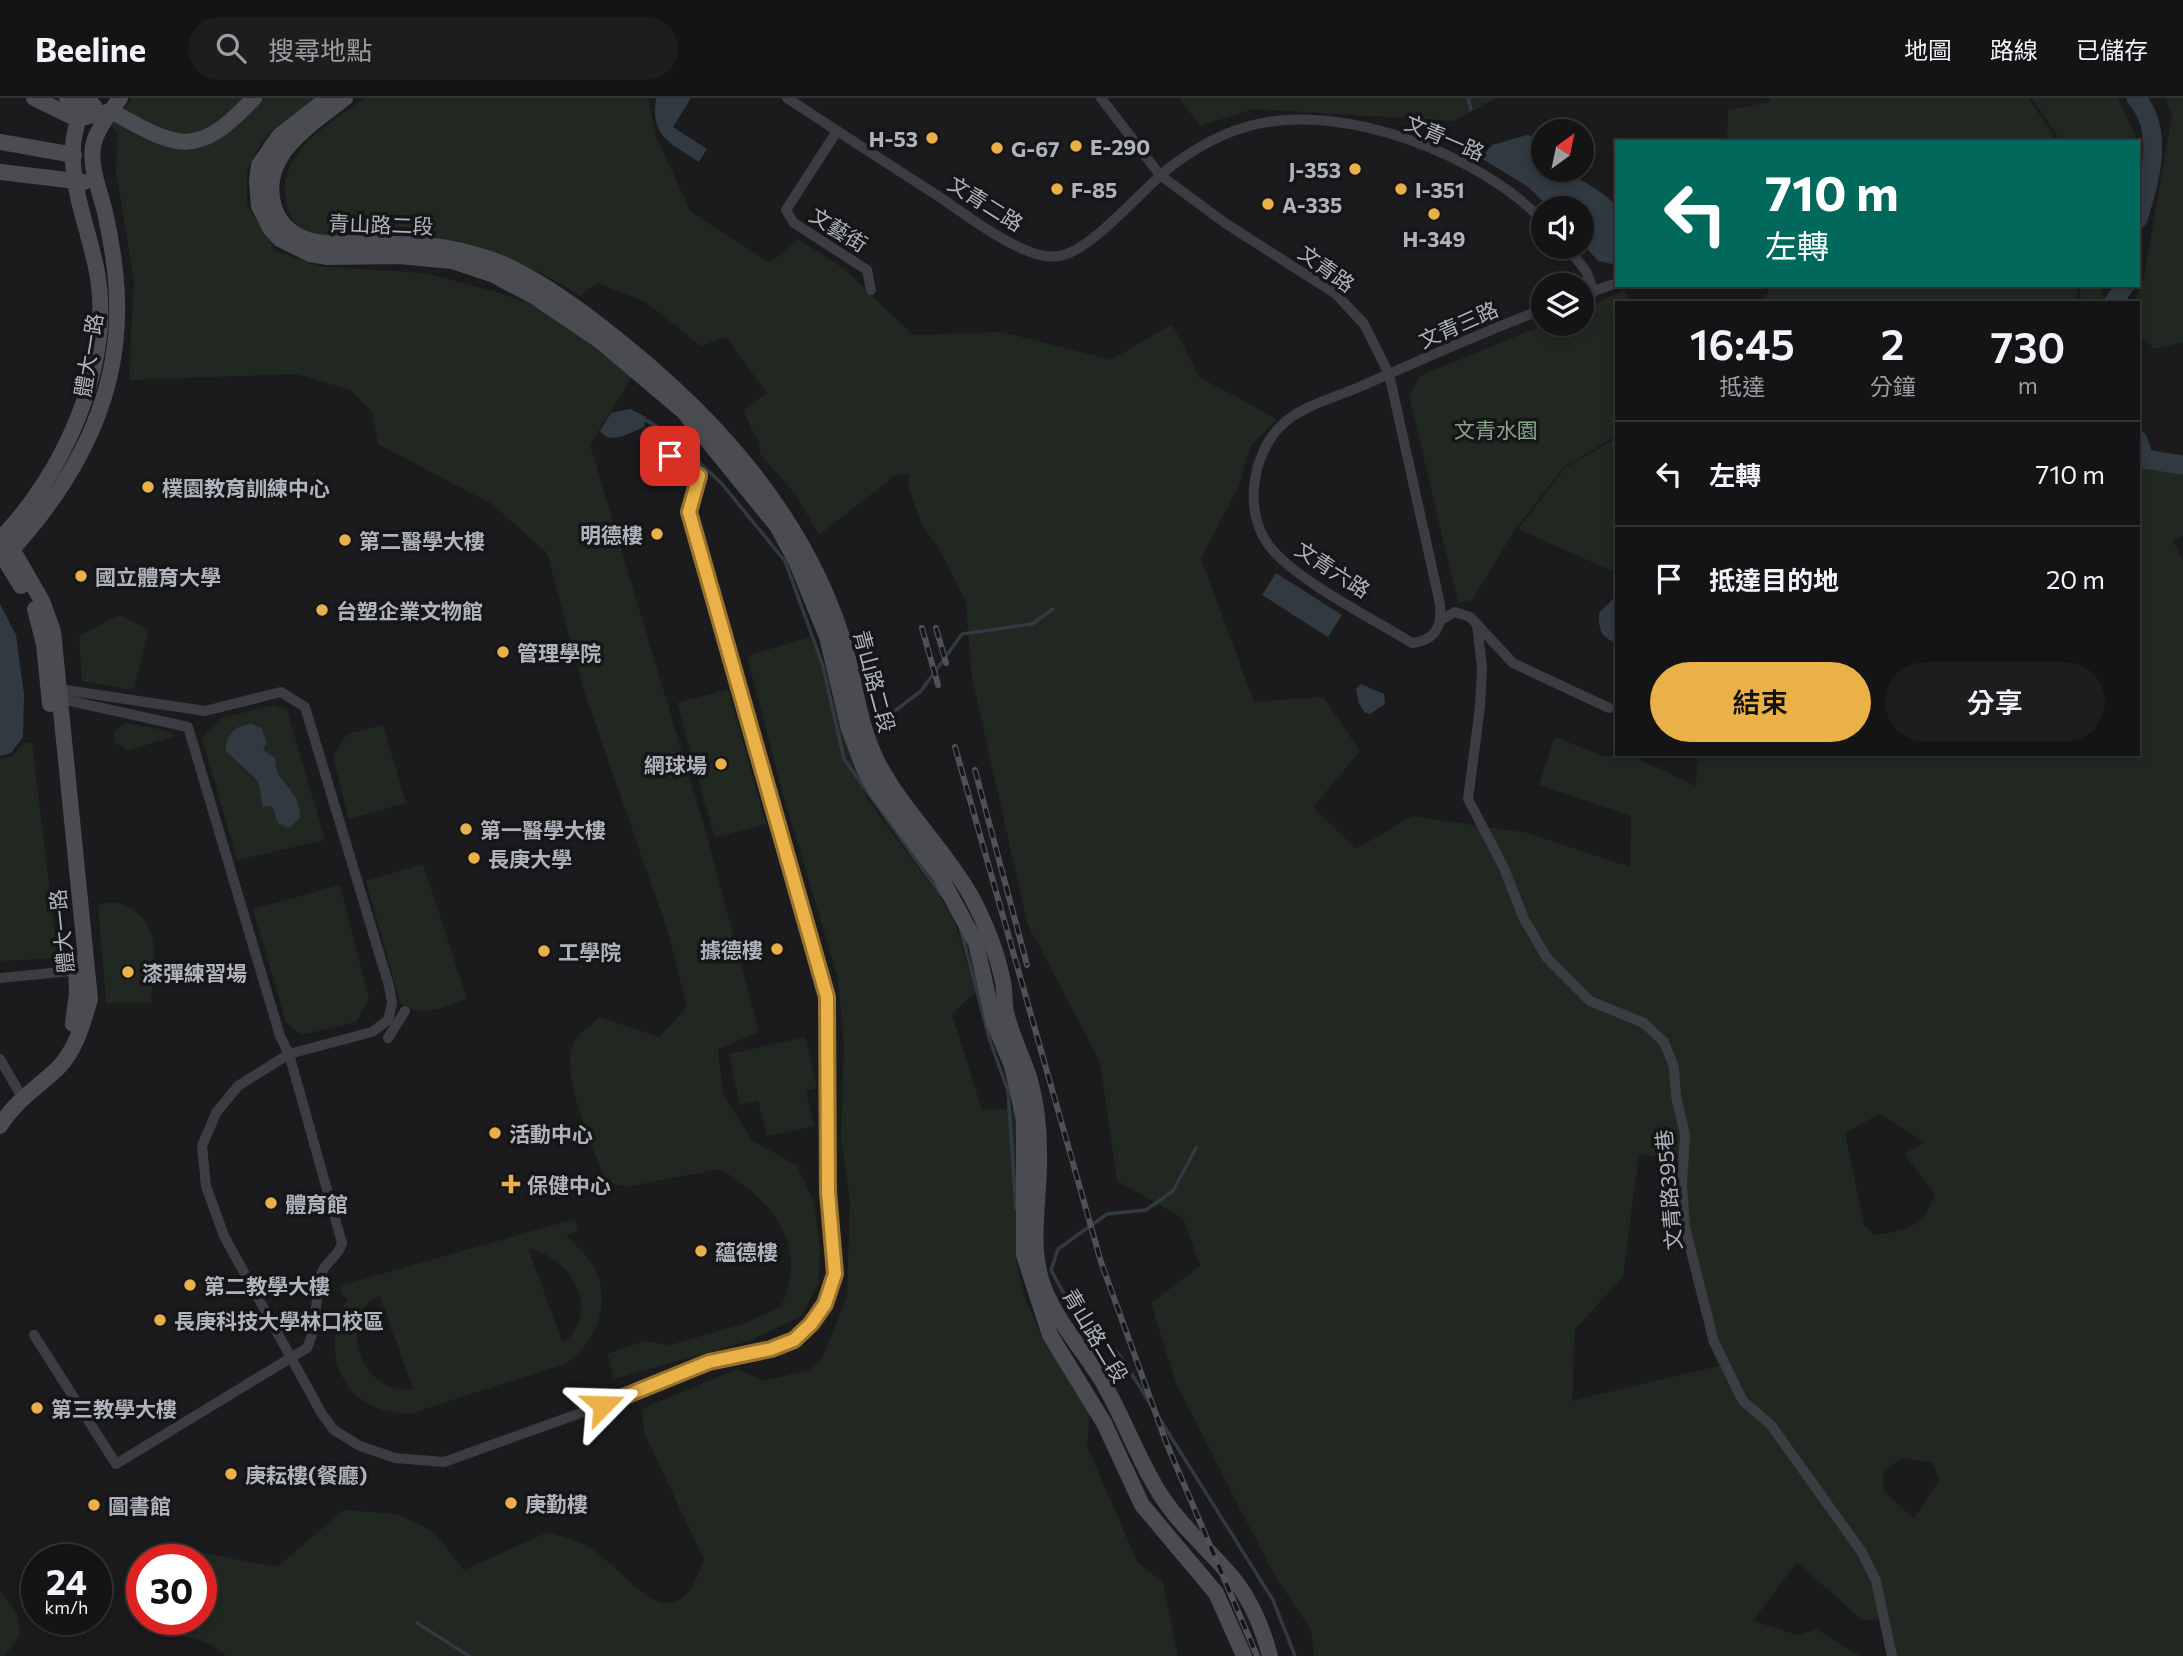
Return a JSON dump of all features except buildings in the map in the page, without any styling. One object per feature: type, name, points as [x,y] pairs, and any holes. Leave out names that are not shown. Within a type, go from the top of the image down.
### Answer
[{"type":"street","points":[[34,98],[83,108],[115,105],[161,131],[183,136],[203,132],[218,124],[245,98]]},
{"type":"street","points":[[67,98],[83,108]]},
{"type":"street","points":[[115,105],[158,137],[190,142],[206,139],[220,131],[254,98]]},
{"type":"street","name":"青山路二段","points":[[328,98],[279,136],[259,165],[257,181],[260,206],[270,228],[280,239],[310,254],[328,257],[399,256],[452,261],[494,275],[535,297],[600,341],[684,412],[777,526],[796,561],[827,637],[849,729],[865,771],[877,792],[940,876],[976,943],[993,1023],[1009,1057],[1024,1119],[1024,1255],[1050,1335],[1104,1423],[1142,1505],[1216,1593],[1244,1656]]},
{"type":"street","name":"青山路二段","points":[[345,98],[292,141],[278,160],[271,188],[273,205],[281,222],[296,236],[315,243],[415,242],[464,251],[506,265],[580,313],[647,364],[694,407],[787,516],[807,551],[839,627],[861,719],[877,761],[889,782],[952,866],[988,932],[1003,984],[1006,1013],[1031,1083],[1040,1151],[1036,1245],[1045,1291],[1064,1327],[1100,1378],[1162,1497],[1244,1594],[1256,1613],[1270,1656]]},
{"type":"street","name":"文青二路","points":[[787,98],[979,224],[1023,249],[1041,255],[1059,257],[1094,237],[1160,174]]},
{"type":"street","name":"文青路","points":[[1101,98],[1160,174],[1225,223],[1336,294],[1364,324],[1389,374],[1412,471],[1441,620]]},
{"type":"street","name":"體大一路","points":[[3,545],[45,511],[77,463],[90,437],[110,378],[117,333],[116,273],[106,214],[95,182],[94,141],[115,105]]},
{"type":"street","name":"體大一路","points":[[3,545],[73,432],[92,374],[98,279],[74,182],[74,155],[83,108]]},
{"type":"street","name":"文青一路","points":[[1160,174],[1209,142],[1254,124],[1316,121],[1407,137],[1481,172],[1531,212]]},
{"type":"street","name":"文藝街","points":[[837,131],[786,210],[793,223],[867,270],[871,290]]},
{"type":"street","points":[[0,142],[74,155]]},
{"type":"street","points":[[0,172],[74,182],[95,182]]},
{"type":"street","points":[[1594,291],[1615,285]]},
{"type":"street","name":"文青三路","points":[[1389,374],[1531,314]]},
{"type":"street","name":"文青六路","points":[[1389,374],[1282,424],[1260,457],[1256,475],[1256,514],[1269,547],[1282,561],[1412,643],[1426,642],[1436,634],[1441,620]]},
{"type":"street","points":[[61,693],[205,711],[281,692],[305,707],[392,1003],[388,1020],[372,1032],[289,1054],[238,1086],[216,1113],[202,1146],[206,1186],[224,1236],[334,1430],[360,1446],[395,1458],[444,1462],[603,1405],[709,1362],[771,1349],[794,1340],[811,1324],[825,1304],[835,1274],[828,1192],[827,997],[689,512],[699,476],[670,456]]},
{"type":"street","name":"體大一路","points":[[0,1110],[20,1094],[54,1058],[73,1026],[81,970],[61,693],[53,631],[42,601],[3,545]]},
{"type":"street","points":[[1441,620],[1455,612],[1470,617],[1513,663],[1609,708]]},
{"type":"street","name":"文青路395巷","points":[[1476,624],[1482,668],[1468,799],[1473,813],[1504,869],[1524,919],[1547,958],[1590,1001],[1644,1023],[1664,1042],[1674,1067],[1676,1096],[1685,1135],[1682,1185],[1685,1227],[1714,1342],[1743,1401],[1771,1426],[1861,1551],[1876,1581],[1892,1656]]},
{"type":"street","points":[[34,1335],[116,1464],[307,1348],[313,1336],[321,1273],[339,1256],[342,1243],[289,1054],[280,1036],[188,727],[61,693]]},
{"type":"street","points":[[61,693],[74,710]]},
{"type":"street","points":[[0,978],[81,970]]},
{"type":"street","points":[[388,1038],[405,1011]]},
{"type":"street","points":[[0,1059],[20,1094]]},
{"type":"street","name":"體大一路","points":[[0,1126],[20,1094]]},
{"type":"green space","points":[[133,98],[321,98],[271,131],[257,150],[247,172],[247,205],[276,251],[317,266],[425,273],[507,295],[551,313],[632,377],[590,445],[706,833],[759,1032],[718,1049],[723,1094],[752,1140],[797,1166],[814,1202],[820,1251],[818,1284],[801,1316],[752,1340],[614,1379],[607,1354],[644,1341],[670,1345],[743,1324],[781,1307],[789,1284],[791,1263],[781,1226],[756,1195],[739,1181],[720,1169],[626,1187],[606,1182],[586,1132],[570,1070],[570,1053],[575,1040],[599,1017],[659,1037],[687,1007],[668,932],[584,691],[547,553],[492,504],[378,444],[372,412],[351,390],[296,374],[129,380],[134,281],[116,171],[118,134],[112,125]]},
{"type":"green space","points":[[365,98],[648,98],[656,137],[691,212],[770,263],[798,239],[843,268],[913,335],[1002,332],[1111,360],[1172,324],[1199,377],[1277,419],[1250,447],[1239,486],[1201,558],[1254,702],[1323,697],[1360,751],[1313,807],[1356,849],[1412,816],[1528,833],[1630,867],[1631,816],[1539,785],[1555,737],[1603,756],[1632,756],[1696,786],[1697,756],[2140,756],[2140,450],[2183,465],[2183,536],[2172,540],[2183,560],[2183,1656],[1888,1656],[1879,1619],[1862,1620],[1797,1562],[1753,1621],[1797,1635],[1816,1629],[1860,1656],[1314,1656],[1311,1630],[1273,1573],[1176,1383],[1151,1303],[1200,1266],[1183,1218],[1117,1181],[1100,1062],[1027,923],[972,677],[966,602],[938,546],[923,528],[909,490],[909,475],[897,474],[819,535],[796,495],[760,454],[759,443],[743,410],[767,393],[726,337],[701,346],[646,302],[597,283],[580,296],[536,270],[465,245],[389,235],[357,234],[324,238],[314,235],[291,217],[285,187],[296,156],[321,130]],"holes":[[[1879,1114],[1925,1142],[1904,1154],[1935,1194],[1931,1205],[1912,1225],[1895,1232],[1874,1235],[1864,1225],[1845,1133]],[[1639,1154],[1680,1160],[1682,1226],[1701,1312],[1722,1365],[1572,1401],[1575,1329],[1623,1277]],[[1902,1458],[1933,1463],[1939,1480],[1914,1519],[1883,1490],[1883,1471]]]},
{"type":"green space","points":[[1179,98],[1496,98],[1454,121],[1253,109],[1200,126]]},
{"type":"green space","points":[[1770,98],[2028,98],[2052,133],[2053,140],[1727,140],[1728,110],[1769,102]]},
{"type":"green space","points":[[2032,98],[2118,98],[2135,135],[2134,140],[2058,140]]},
{"type":"green space","points":[[2166,98],[2183,98],[2183,342],[2155,349],[2140,336],[2140,301],[2135,301],[2144,277],[2172,116]]},
{"type":"green space","points":[[1770,287],[2076,287],[2078,301],[1764,301]]},
{"type":"green space","points":[[2079,287],[2100,287],[2104,297],[2101,301],[2081,301]]},
{"type":"green space","name":"文青水園","points":[[1624,291],[1628,301],[1615,301],[1615,436],[1563,468],[1515,530],[1472,600],[1458,603],[1409,395],[1420,376],[1531,330],[1531,336],[1594,336],[1594,304]]},
{"type":"green space","points":[[1615,439],[1615,572],[1518,529],[1565,468]]},
{"type":"green space","points":[[119,615],[149,630],[134,690],[82,681],[79,636]]},
{"type":"green space","points":[[811,637],[866,797],[953,915],[975,992],[952,1014],[982,1110],[1016,1109],[1016,1259],[1025,1298],[1043,1340],[1090,1412],[1087,1446],[1138,1563],[1163,1582],[1178,1656],[226,1656],[206,1643],[178,1635],[217,1635],[217,1556],[277,1567],[344,1510],[396,1514],[433,1531],[464,1570],[548,1532],[584,1544],[649,1596],[664,1603],[678,1601],[692,1587],[704,1559],[644,1433],[642,1409],[737,1369],[764,1381],[809,1370],[823,1357],[847,1297],[850,1200],[841,1138],[844,1044],[838,978],[783,794],[747,656]]},
{"type":"green space","name":"網球場","points":[[728,689],[766,824],[715,838],[677,703]]},
{"type":"green space","points":[[274,705],[287,710],[325,840],[237,860],[202,738],[221,718]]},
{"type":"green space","points":[[124,723],[165,730],[175,736],[127,751],[123,746],[115,744],[114,732]]},
{"type":"green space","points":[[383,725],[406,803],[349,819],[333,756],[347,734]]},
{"type":"green space","points":[[24,742],[32,743],[58,958],[0,961],[0,759],[13,756]]},
{"type":"green space","points":[[423,864],[467,999],[425,1011],[416,1010],[400,1002],[366,881]]},
{"type":"green space","points":[[340,885],[369,999],[356,1022],[301,1035],[286,1022],[253,909]]},
{"type":"green space","name":"漆彈練習場","points":[[117,902],[133,910],[143,919],[150,931],[154,944],[151,1003],[106,1003],[98,904]]},
{"type":"green space","points":[[805,1037],[817,1088],[806,1091],[814,1126],[767,1136],[758,1101],[740,1105],[729,1054]]},
{"type":"green space","points":[[575,1219],[578,1232],[566,1235],[592,1264],[602,1291],[602,1305],[599,1319],[586,1344],[565,1364],[412,1413],[389,1411],[370,1404],[354,1393],[343,1378],[336,1360],[335,1340],[339,1320],[348,1299],[342,1295],[339,1286]],"holes":[[[528,1248],[557,1262],[577,1287],[581,1301],[580,1316],[575,1331],[563,1344]],[[379,1295],[413,1388],[412,1389],[395,1388],[380,1381],[368,1369],[360,1354],[356,1338],[358,1321],[365,1307]]]},
{"type":"green space","points":[[0,1591],[17,1613],[20,1634],[5,1656],[0,1656]]},
{"type":"shaded area","points":[[656,98],[691,98],[673,127],[707,149],[699,162],[671,143],[659,130],[655,111]]},
{"type":"shaded area","points":[[1527,135],[1531,136],[1531,182],[1584,182],[1615,204],[1615,265],[1598,261],[1594,256],[1594,196],[1537,196],[1527,186],[1481,158],[1492,145]]},
{"type":"shaded area","points":[[630,409],[646,417],[644,427],[615,438],[600,431],[611,413]]},
{"type":"shaded area","points":[[1276,573],[1342,615],[1328,637],[1262,595]]},
{"type":"shaded area","points":[[1615,597],[1615,642],[1602,632],[1599,613]]},
{"type":"shaded area","points":[[0,604],[16,635],[24,695],[23,737],[11,753],[0,756]]},
{"type":"shaded area","points":[[1361,684],[1384,694],[1385,704],[1370,714],[1364,712],[1358,701],[1356,689]]},
{"type":"shaded area","points":[[252,724],[261,728],[267,742],[263,750],[275,758],[279,774],[299,808],[300,818],[289,828],[278,823],[272,806],[263,807],[258,781],[226,751],[230,735],[241,726]]},
{"type":"waterway","points":[[1468,98],[1471,109]]},
{"type":"waterway","points":[[2136,98],[2145,111],[2153,141],[2150,172],[2140,212]]},
{"type":"waterway","points":[[2114,301],[2124,287]]},
{"type":"waterway","points":[[644,419],[668,433],[722,484],[785,561],[823,666],[844,759],[942,896]]},
{"type":"waterway","points":[[2140,446],[2144,459],[2183,465]]},
{"type":"waterway","points":[[879,723],[921,691],[962,634],[1032,624],[1053,609]]},
{"type":"waterway","points":[[960,927],[990,1041],[1008,1091],[1016,1209]]},
{"type":"waterway","points":[[1196,1148],[1173,1191],[1146,1210],[1107,1214],[1058,1249],[1051,1270],[1078,1311],[1121,1357],[1273,1600],[1295,1656]]},
{"type":"waterway","points":[[417,1623],[469,1656]]},
{"type":"railway","points":[[922,628],[938,685]]},
{"type":"railway","points":[[936,628],[946,663]]},
{"type":"railway","points":[[955,747],[1101,1262],[1166,1442],[1257,1656]]},
{"type":"railway","points":[[975,770],[1027,965]]},
{"type":"place","name":"H-53","points":[[932,138]]},
{"type":"place","name":"E-290","points":[[1076,146]]},
{"type":"place","name":"G-67","points":[[997,148]]},
{"type":"place","name":"J-353","points":[[1355,169]]},
{"type":"place","name":"F-85","points":[[1057,189]]},
{"type":"place","name":"I-351","points":[[1401,189]]},
{"type":"place","name":"A-335","points":[[1268,204]]},
{"type":"place","name":"H-349","points":[[1434,214]]},
{"type":"place","name":"樸園教育訓練中心","points":[[148,487]]},
{"type":"place","name":"明德樓","points":[[657,534]]},
{"type":"place","name":"第二醫學大樓","points":[[345,540]]},
{"type":"place","name":"國立體育大學","points":[[81,576]]},
{"type":"place","name":"台塑企業文物館","points":[[322,610]]},
{"type":"place","name":"管理學院","points":[[503,652]]},
{"type":"place","name":"網球場","points":[[721,764]]},
{"type":"place","name":"第一醫學大樓","points":[[466,829]]},
{"type":"place","name":"長庚大學","points":[[474,858]]},
{"type":"place","name":"據德樓","points":[[777,949]]},
{"type":"place","name":"工學院","points":[[544,951]]},
{"type":"place","name":"漆彈練習場","points":[[128,972]]},
{"type":"place","name":"活動中心","points":[[495,1133]]},
{"type":"place","name":"保健中心","points":[[511,1184]]},
{"type":"place","name":"體育館","points":[[271,1203]]},
{"type":"place","name":"蘊德樓","points":[[701,1251]]},
{"type":"place","name":"第二教學大樓","points":[[190,1285]]},
{"type":"place","name":"長庚科技大學林口校區","points":[[160,1320]]},
{"type":"place","name":"第三教學大樓","points":[[37,1408]]},
{"type":"place","name":"庚耘樓(餐廳)","points":[[231,1474]]},
{"type":"place","name":"庚勤樓","points":[[511,1503]]},
{"type":"place","name":"圖書館","points":[[94,1505]]},
{"type":"route","points":[[603,1405],[709,1362],[771,1349],[794,1340],[811,1324],[825,1304],[835,1274],[828,1192],[827,997],[791,862],[750,731],[689,512],[699,476],[670,456]]}]
